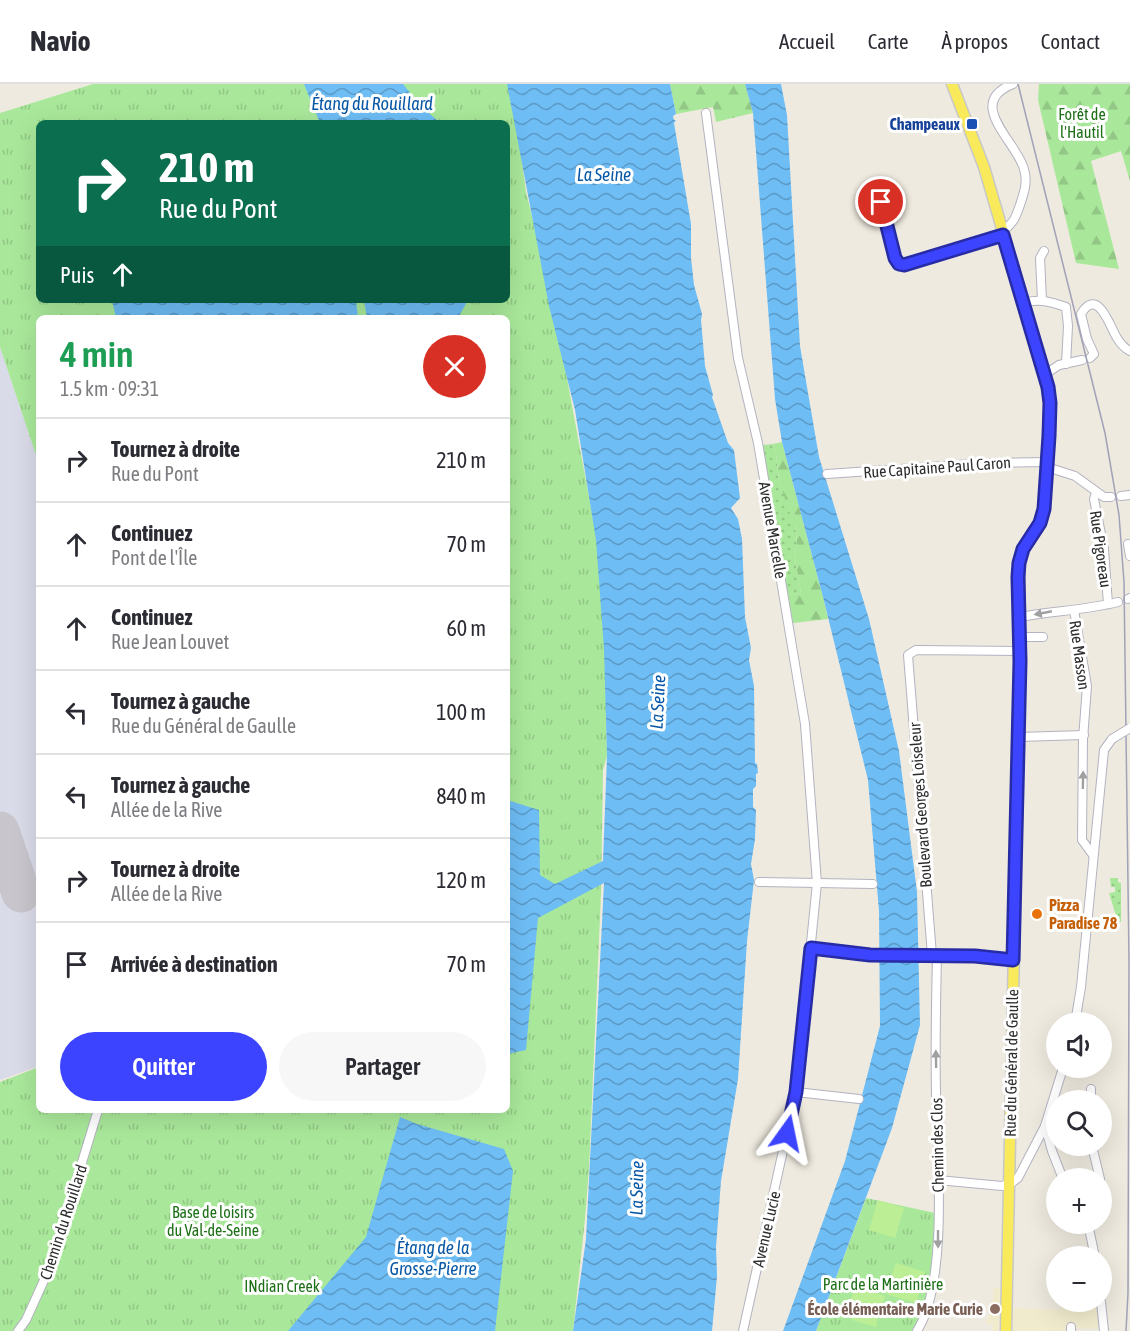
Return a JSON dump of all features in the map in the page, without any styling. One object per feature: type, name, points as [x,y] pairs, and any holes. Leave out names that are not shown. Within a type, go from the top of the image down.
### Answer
[{"type":"main road","name":"Rue du Général de Gaulle","points":[[952,84],[984,167],[1050,403],[1044,509],[1040,523],[1023,549],[1019,563],[1020,651],[1006,1331]]},
{"type":"street","points":[[881,202],[895,258],[899,264],[904,265],[1002,233],[1014,223],[1026,184],[1023,164],[993,115],[995,99],[1000,90],[1009,86]]},
{"type":"street","name":"Avenue Marcelle","points":[[706,113],[738,358],[758,443],[805,724],[817,883],[811,948]]},
{"type":"street","points":[[1042,300],[1040,258],[1044,251]]},
{"type":"street","points":[[1023,303],[1033,299],[1066,307],[1068,326],[1066,364]]},
{"type":"street","points":[[1044,375],[1059,365],[1086,359],[1094,354],[1087,339],[1082,314],[1085,308],[1092,306],[1104,310],[1116,337],[1130,351]]},
{"type":"street","name":"Rue Capitaine Paul Caron","points":[[827,474],[976,464],[1047,464],[1075,476],[1096,493]]},
{"type":"street","points":[[1096,493],[1104,497],[1111,497]]},
{"type":"street","name":"Rue Pigoreau","points":[[1096,493],[1094,499],[1104,549],[1108,604]]},
{"type":"street","points":[[1128,544],[1130,556]]},
{"type":"street","points":[[1020,617],[1118,602]]},
{"type":"street","name":"Rue Masson","points":[[1074,610],[1087,686],[1082,840],[1093,855]]},
{"type":"street","points":[[1020,637],[1043,637]]},
{"type":"street","name":"Boulevard Georges Loiseleur","points":[[931,955],[908,655],[916,650],[1020,651]]},
{"type":"street","points":[[1077,1012],[1104,750],[1112,739],[1130,728]]},
{"type":"street","points":[[1018,737],[1084,735]]},
{"type":"street","points":[[759,882],[873,884]]},
{"type":"street","points":[[811,948],[870,955],[931,955],[1013,960]]},
{"type":"street","name":"Avenue Lucie","points":[[743,1331],[796,1092],[811,948]]},
{"type":"street","name":"Chemin des Clos","points":[[917,1331],[926,1314],[938,1256],[935,1026],[931,955]]},
{"type":"street","points":[[938,1180],[1002,1186],[1010,1184],[1022,1173],[1045,1126],[1061,1078]]},
{"type":"street","points":[[796,1092],[859,1099]]},
{"type":"street","name":"Chemin du Rouillard","points":[[18,1331],[26,1320],[58,1243],[97,1113]]},
{"type":"street","points":[[1045,1126],[1059,1168]]},
{"type":"street","points":[[1102,1312],[1104,1331]]},
{"type":"shaded area","points":[[0,347],[36,455],[36,1067],[0,1080]]},
{"type":"shaded area","name":"École élémentaire Marie Curie","points":[[994,1288],[1000,1288],[999,1331],[992,1331],[993,1324],[986,1324],[992,1307]]},
{"type":"shaded area","points":[[1013,1308],[1046,1309],[1046,1312],[1097,1312],[1099,1329],[1013,1331]]},
{"type":"green space","name":"Base de loisirs du Val-de-Seine","points":[[93,84],[509,84],[513,93],[526,192],[551,292],[604,578],[607,756],[603,770],[601,894],[589,1169],[573,1331],[0,1331],[0,1082],[36,1068],[36,1113],[510,1113],[510,315],[36,315],[36,455],[0,347],[0,113]]},
{"type":"green space","points":[[670,84],[745,84],[753,113],[716,122],[713,107],[676,114]]},
{"type":"green space","name":"Forêt de l'Hautil","points":[[1039,84],[1130,84],[1130,181],[1121,151],[1091,161],[1119,269],[1076,263],[1038,100]]},
{"type":"green space","points":[[782,442],[828,619],[793,623],[788,596],[801,593],[794,553],[797,544],[795,523],[786,519],[790,513],[779,481],[773,444]]},
{"type":"green space","points":[[773,444],[779,481],[795,523],[797,544],[794,553],[801,593],[788,596],[763,445]]},
{"type":"green space","points":[[1110,878],[1118,878],[1118,882],[1121,883],[1121,922],[1118,922],[1109,893],[1115,892],[1115,887],[1111,887]]},
{"type":"green space","name":"Parc de la Martinière","points":[[866,1198],[935,1213],[933,1262],[923,1315],[913,1331],[816,1331]]},
{"type":"green space","points":[[878,1200],[904,1208],[895,1238],[869,1230]]},
{"type":"green space","points":[[896,1263],[925,1272],[916,1303],[886,1294]]},
{"type":"green space","points":[[855,1287],[885,1296],[881,1311],[850,1302]]},
{"type":"green space","points":[[856,1307],[879,1314],[876,1327],[852,1320]]},
{"type":"water","name":"Étang du Rouillard","points":[[304,84],[403,84],[418,103],[437,120],[319,120]]},
{"type":"water","name":"La Seine","points":[[507,84],[670,84],[676,114],[673,116],[676,120],[674,123],[691,224],[691,258],[694,285],[702,314],[705,366],[712,397],[728,443],[734,450],[740,498],[731,508],[738,519],[742,539],[745,617],[751,648],[749,660],[754,686],[755,763],[758,773],[756,774],[756,786],[753,789],[753,807],[756,810],[751,864],[754,880],[747,941],[738,1079],[721,1181],[712,1331],[573,1331],[586,1239],[604,883],[538,918],[526,1050],[510,1053],[510,801],[539,810],[540,875],[555,884],[603,861],[607,756],[604,649],[596,540],[575,410],[549,306]]},
{"type":"water","points":[[745,84],[781,84],[787,115],[800,346],[819,457],[869,619],[899,751],[917,892],[920,1025],[892,1128],[816,1331],[783,1331],[845,1161],[880,1026],[879,911],[868,780],[782,442],[775,399],[753,113]]},
{"type":"water","points":[[113,303],[356,303],[358,315],[115,315]]},
{"type":"water","points":[[364,303],[466,303],[460,315],[366,315]]},
{"type":"water","name":"Étang de la Grosse-Pierre","points":[[400,1117],[504,1149],[513,1171],[495,1331],[288,1331],[366,1237]]},
{"type":"runway","points":[[0,831],[21,893]]},
{"type":"railway","points":[[1018,84],[1105,433],[1119,515],[1124,582],[1129,960],[1126,1331]]},
{"type":"place","name":"Champeaux","points":[[972,124]]},
{"type":"place","name":"Pizza Paradise 78","points":[[1037,914]]},
{"type":"place","name":"École élémentaire Marie Curie","points":[[995,1309]]},
{"type":"route","points":[[787,1133],[796,1092],[811,948],[870,955],[975,956],[1013,960],[1020,661],[1018,577],[1023,549],[1040,523],[1044,509],[1049,436],[1048,387],[1003,235],[904,265],[899,264],[895,258],[881,202]]},
{"type":"park label","name":"INdian Creek","points":[[282,1286]]}]
